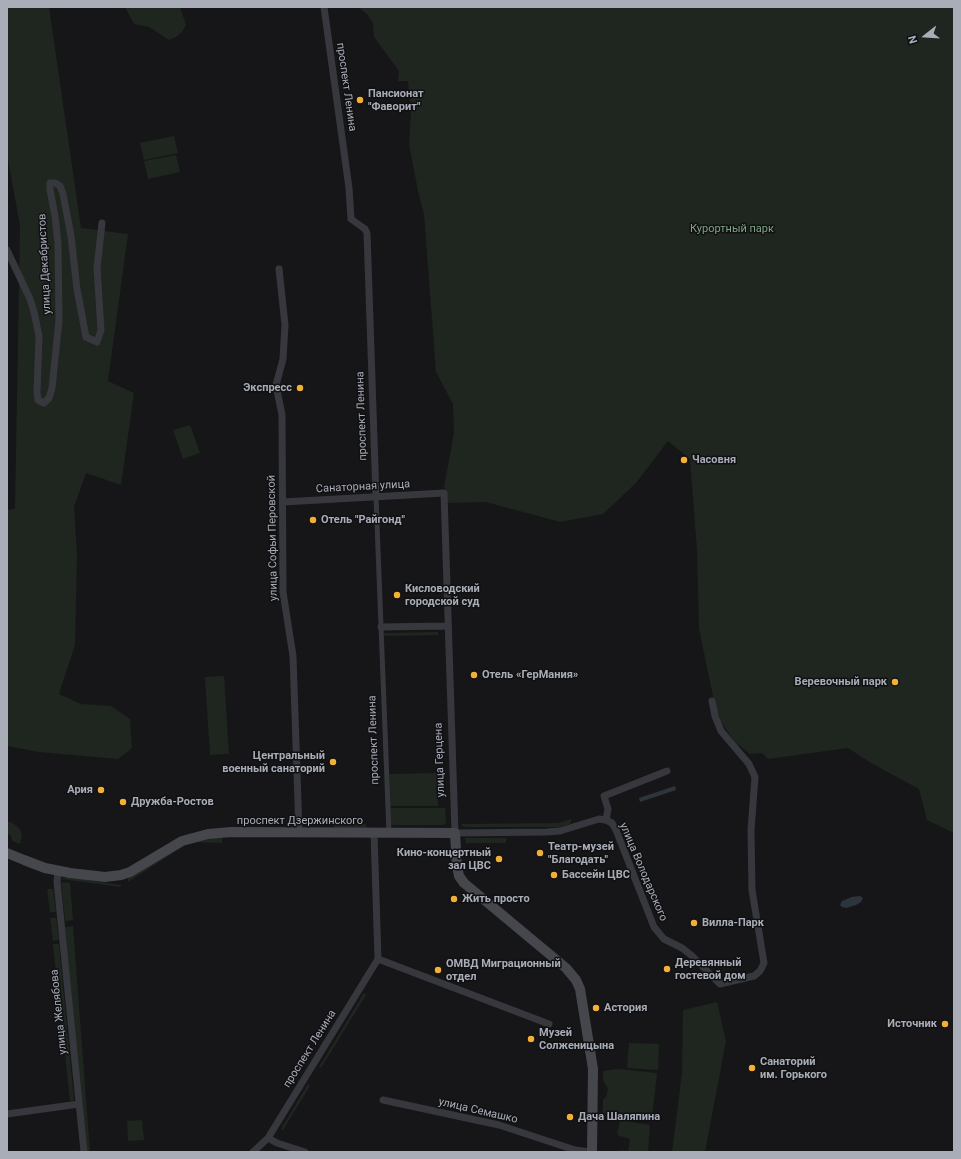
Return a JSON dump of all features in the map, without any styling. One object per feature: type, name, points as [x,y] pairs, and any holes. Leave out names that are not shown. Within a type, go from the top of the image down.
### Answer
[{"type":"main road","name":"проспект Дзержинского","points":[[7,853],[24,860],[58,870],[95,877],[113,877],[130,872],[177,843],[194,836],[220,832],[455,833]]},
{"type":"main road","name":"улица Герцена","points":[[455,833],[457,866],[459,876],[464,883],[572,973],[576,980],[580,990],[593,1069],[591,1152]]},
{"type":"street","name":"проспект Ленина","points":[[324,7],[350,188],[351,219],[365,229],[367,234],[389,833]]},
{"type":"street","name":"улица Декабристов","points":[[7,250],[28,293],[34,312],[39,336],[37,392],[38,400],[44,403],[49,398],[52,388],[59,320],[58,244],[50,183],[55,183],[60,186],[63,194],[71,236],[77,289],[86,337],[97,342],[101,330],[98,268],[102,223]]},
{"type":"street","name":"улица Софьи Перовской","points":[[280,269],[285,325],[283,359],[276,385],[282,415],[283,592],[293,656],[299,832]]},
{"type":"street","name":"Санаторная улица","points":[[283,502],[444,493]]},
{"type":"street","name":"улица Герцена","points":[[444,493],[447,626],[455,833]]},
{"type":"street","points":[[381,627],[447,626]]},
{"type":"street","name":"улица Володарского","points":[[606,820],[612,823],[616,830],[658,934],[691,955],[720,984],[749,978],[760,971],[764,963],[752,882],[751,830],[755,777],[749,764],[721,730],[715,716],[712,701]]},
{"type":"street","points":[[606,820],[608,809],[604,796],[667,771]]},
{"type":"street","name":"проспект Дзержинского","points":[[455,833],[560,831],[599,818],[606,820]]},
{"type":"street","points":[[374,833],[378,959],[549,1024]]},
{"type":"street","name":"улица Желябова","points":[[58,870],[57,882],[84,1152]]},
{"type":"street","name":"проспект Ленина","points":[[253,1152],[268,1138],[378,959]]},
{"type":"street","name":"улица Семашко","points":[[383,1100],[499,1125],[575,1150],[591,1152]]},
{"type":"street","points":[[7,1114],[79,1104]]},
{"type":"street","points":[[268,1138],[277,1143],[305,1152]]},
{"type":"green space","points":[[7,7],[49,7],[81,228],[128,234],[108,381],[134,393],[121,485],[86,473],[74,507],[77,554],[75,645],[59,694],[81,704],[111,706],[130,719],[132,748],[118,759],[39,752],[7,746],[7,510],[15,509],[20,226],[7,154]]},
{"type":"green space","points":[[125,7],[180,7],[186,25],[182,32],[169,40],[149,27],[134,24]]},
{"type":"green space","name":"Курортный парк","points":[[358,7],[954,7],[954,833],[927,820],[919,789],[871,763],[848,748],[768,759],[762,753],[750,754],[733,740],[720,720],[714,701],[699,629],[697,551],[690,459],[668,441],[636,483],[603,514],[560,522],[486,502],[447,503],[447,491],[444,487],[454,433],[453,404],[436,372],[424,214],[409,144],[411,114],[408,81],[398,81],[399,71],[374,37],[373,23],[367,14]]},
{"type":"green space","points":[[174,136],[178,153],[144,160],[140,143]]},
{"type":"green space","points":[[176,155],[180,172],[148,179],[144,161]]},
{"type":"green space","points":[[190,425],[200,453],[183,459],[173,430]]},
{"type":"green space","points":[[438,632],[438,635],[384,636],[384,633]]},
{"type":"green space","points":[[224,676],[229,754],[210,755],[205,677]]},
{"type":"green space","points":[[438,773],[438,806],[390,806],[389,774]]},
{"type":"green space","points":[[390,808],[445,808],[446,823],[443,825],[391,825]]},
{"type":"green space","points":[[571,819],[570,824],[559,827],[464,827],[461,824],[559,823]]},
{"type":"green space","points":[[7,821],[20,829],[22,837],[20,844],[12,841],[11,836],[7,834]]},
{"type":"green space","points":[[334,824],[366,824],[366,828],[334,828]]},
{"type":"green space","points":[[222,837],[222,843],[192,842],[128,882],[128,878],[192,840]]},
{"type":"green space","points":[[465,838],[506,838],[506,843],[466,843]]},
{"type":"green space","points":[[67,877],[121,885],[121,887],[61,879]]},
{"type":"green space","points":[[61,882],[70,883],[73,920],[65,921]]},
{"type":"green space","points":[[47,889],[53,889],[56,912],[50,912]]},
{"type":"green space","points":[[50,918],[56,918],[59,940],[53,941]]},
{"type":"green space","points":[[73,926],[90,1152],[87,1152],[65,927]]},
{"type":"green space","points":[[53,944],[59,944],[74,1100],[70,1101]]},
{"type":"green space","points":[[364,993],[366,995],[321,1068],[319,1067]]},
{"type":"green space","points":[[717,1002],[726,1041],[705,1152],[672,1152],[682,1073],[683,1010]]},
{"type":"green space","points":[[629,1043],[659,1044],[658,1070],[627,1068]]},
{"type":"green space","points":[[618,1069],[657,1073],[652,1119],[603,1113],[603,1100],[606,1097],[608,1089],[603,1080],[603,1071]]},
{"type":"green space","points":[[308,1084],[310,1086],[283,1130],[281,1129]]},
{"type":"green space","points":[[142,1120],[144,1140],[128,1141],[127,1121]]},
{"type":"green space","points":[[620,1120],[650,1125],[648,1152],[620,1152],[621,1150],[628,1151],[630,1139],[617,1135]]},
{"type":"shaded area","points":[[675,786],[676,790],[640,802],[639,798]]},
{"type":"shaded area","points":[[860,896],[863,898],[861,902],[856,905],[846,908],[840,905],[842,901]]},
{"type":"place","name":"Пансионат \"Фаворит\"","points":[[360,100]]},
{"type":"place","name":"Экспресс","points":[[300,388]]},
{"type":"place","name":"Часовня","points":[[684,460]]},
{"type":"place","name":"Отель \"Райгонд\"","points":[[313,520]]},
{"type":"place","name":"Кисловодский городской суд","points":[[397,595]]},
{"type":"place","name":"Отель «ГерМания»","points":[[474,675]]},
{"type":"place","name":"Веревочный парк","points":[[895,682]]},
{"type":"place","name":"Центральный военный санаторий","points":[[333,762]]},
{"type":"place","name":"Ария","points":[[101,790]]},
{"type":"place","name":"Дружба-Ростов","points":[[123,802]]},
{"type":"place","name":"Театр-музей \"Благодать\"","points":[[540,853]]},
{"type":"place","name":"Кино-концертный зал ЦВС","points":[[499,859]]},
{"type":"place","name":"Бассейн ЦВС","points":[[554,875]]},
{"type":"place","name":"Жить просто","points":[[454,899]]},
{"type":"place","name":"Вилла-Парк","points":[[694,923]]},
{"type":"place","name":"Деревянный гостевой дом","points":[[667,969]]},
{"type":"place","name":"ОМВД Миграционный отдел","points":[[438,970]]},
{"type":"place","name":"Астория","points":[[596,1008]]},
{"type":"place","name":"Источник","points":[[945,1024]]},
{"type":"place","name":"Музей Солженицына","points":[[531,1039]]},
{"type":"place","name":"Санаторий им. Горького","points":[[752,1068]]},
{"type":"place","name":"Дача Шаляпина","points":[[570,1117]]}]
